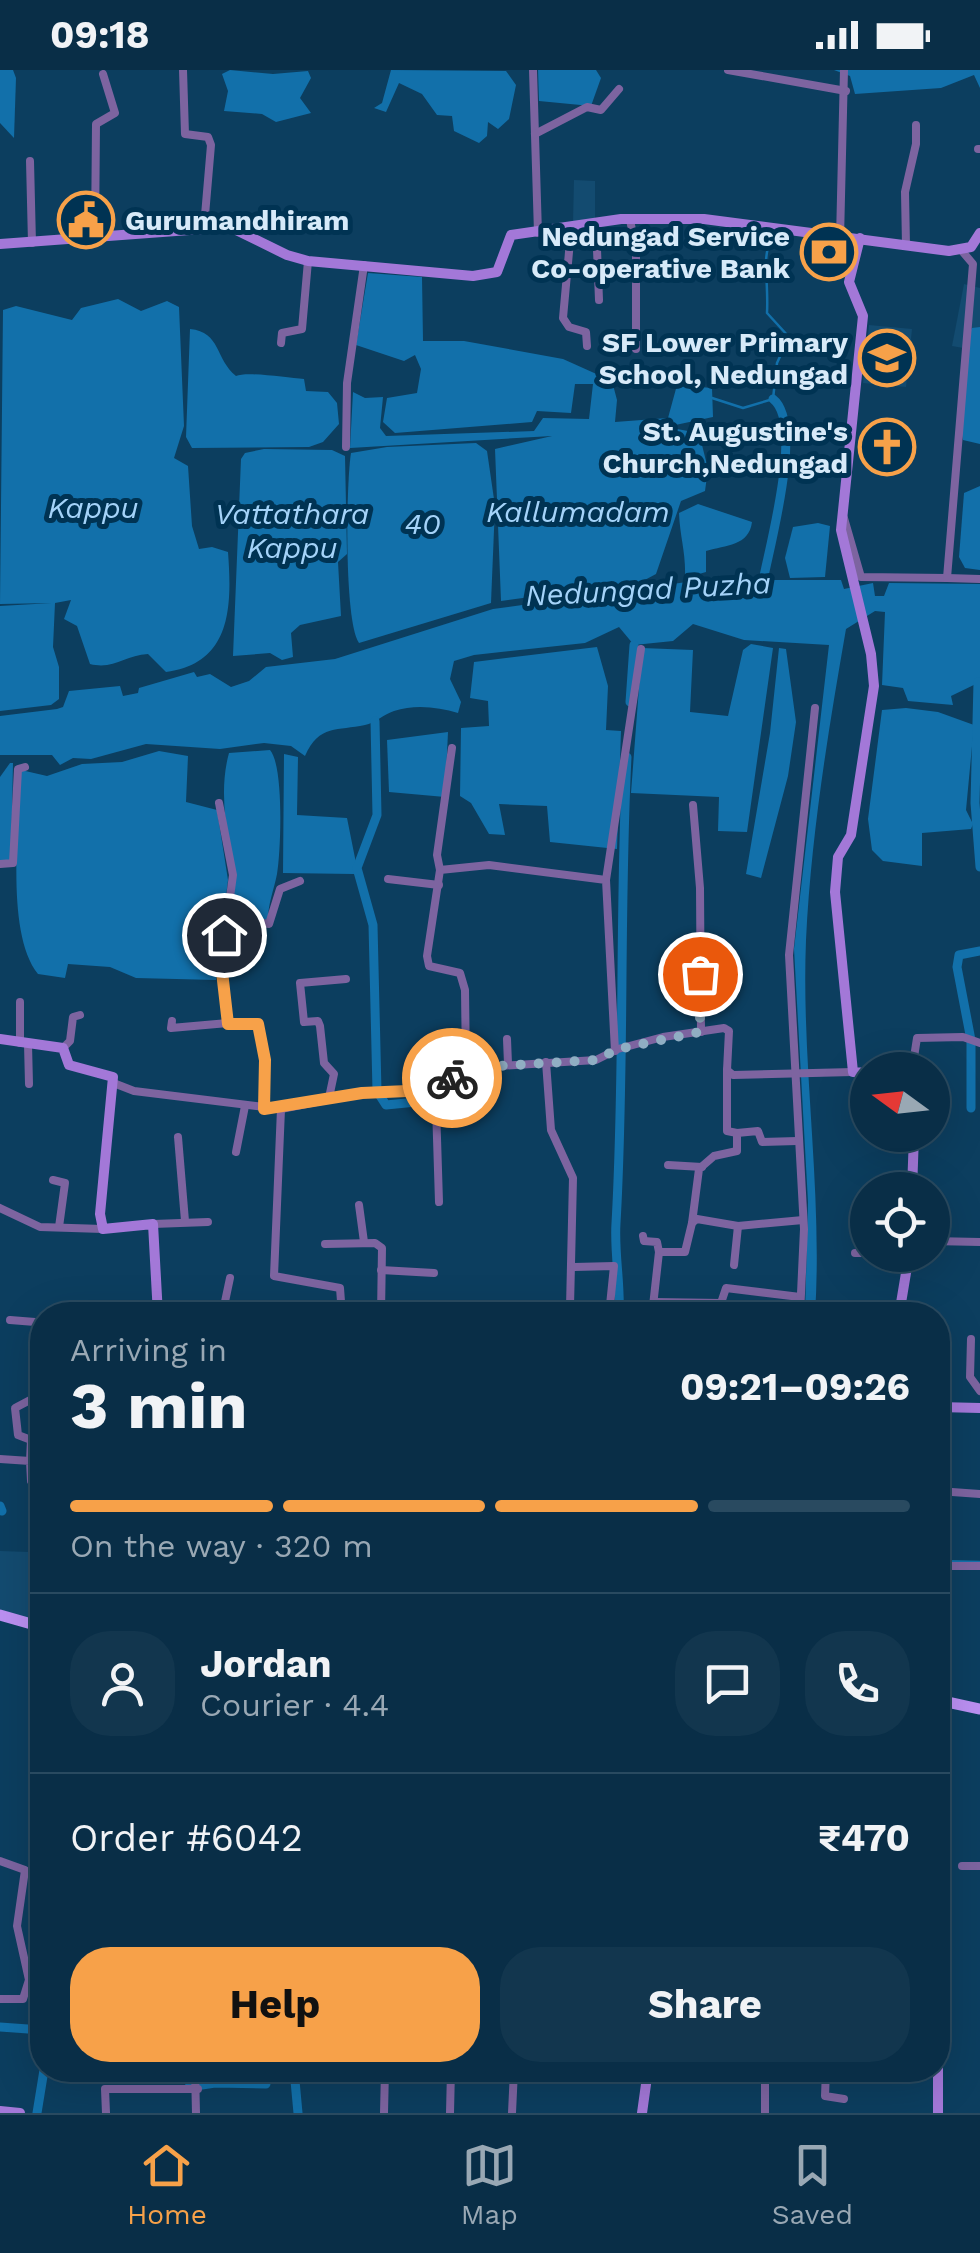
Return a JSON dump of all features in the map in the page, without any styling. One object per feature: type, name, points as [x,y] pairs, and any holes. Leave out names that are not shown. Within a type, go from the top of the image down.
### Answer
[{"type":"main road","points":[[0,1615],[30,1624]]},
{"type":"main road","points":[[950,1703],[980,1709]]},
{"type":"street","points":[[183,70],[185,134],[200,133],[208,137],[210,144],[204,227]]},
{"type":"street","points":[[534,70],[538,233]]},
{"type":"street","points":[[728,70],[846,91]]},
{"type":"street","points":[[94,237],[96,124],[115,113],[103,74]]},
{"type":"street","points":[[840,239],[845,188],[839,144],[846,91],[844,74]]},
{"type":"street","points":[[535,134],[587,107],[601,110],[619,89]]},
{"type":"street","points":[[906,246],[905,192],[916,125]]},
{"type":"street","points":[[30,161],[32,243]]},
{"type":"street","points":[[0,244],[204,227],[238,228],[287,255],[308,260],[490,276],[497,272],[511,234],[571,230],[630,220],[704,219],[840,239],[962,251],[973,264],[948,578]]},
{"type":"street","points":[[630,220],[636,249],[636,349]]},
{"type":"street","points":[[596,224],[599,300]]},
{"type":"street","points":[[571,230],[563,318],[569,327],[586,332],[587,346]]},
{"type":"street","points":[[962,251],[980,233]]},
{"type":"street","points":[[851,1052],[835,922],[836,867],[850,835],[871,716],[873,671],[851,582],[841,504],[862,328],[861,309],[849,282],[860,238]]},
{"type":"street","points":[[282,343],[282,333],[302,330],[308,260]]},
{"type":"street","points":[[346,446],[348,383],[364,265]]},
{"type":"street","points":[[841,504],[861,576],[980,579]]},
{"type":"street","points":[[620,1049],[606,880],[641,649]]},
{"type":"street","points":[[800,1302],[803,1220],[792,1070],[790,939],[814,708]]},
{"type":"street","points":[[452,748],[437,855],[439,886],[429,966],[460,972],[465,990],[466,1068]]},
{"type":"street","points":[[0,864],[14,864],[18,769],[25,767]]},
{"type":"street","points":[[219,802],[233,875],[221,963],[228,1024]]},
{"type":"street","points":[[693,805],[700,888],[700,1032]]},
{"type":"street","points":[[440,870],[489,866],[606,880]]},
{"type":"street","points":[[388,879],[439,886]]},
{"type":"street","points":[[227,917],[269,924],[280,889],[300,881]]},
{"type":"street","points":[[336,1098],[330,1093],[334,1074],[324,1063],[318,1021],[304,1022],[300,982],[346,979]]},
{"type":"street","points":[[20,1002],[29,1084]]},
{"type":"street","points":[[0,1039],[62,1048],[70,1042],[73,1017],[80,1015]]},
{"type":"street","points":[[172,1021],[172,1028],[258,1024],[265,1060],[264,1109]]},
{"type":"street","points":[[62,1048],[70,1066],[107,1074],[116,1084],[134,1091],[281,1109],[336,1098],[430,1090],[466,1068],[596,1060],[620,1049],[700,1032],[729,1031],[727,1131],[758,1131],[762,1142],[797,1141]]},
{"type":"street","points":[[914,1052],[916,1038],[963,1038],[979,1043]]},
{"type":"street","points":[[507,1039],[508,1064]]},
{"type":"street","points":[[546,1062],[551,1130],[574,1178],[570,1302]]},
{"type":"street","points":[[726,1070],[744,1075],[792,1070],[850,1072]]},
{"type":"street","points":[[103,1229],[103,1178],[116,1084]]},
{"type":"street","points":[[430,1090],[436,1106],[439,1202]]},
{"type":"street","points":[[236,1152],[245,1106]]},
{"type":"street","points":[[281,1109],[274,1276],[340,1288],[341,1302]]},
{"type":"street","points":[[660,1252],[685,1252],[702,1167],[714,1156],[737,1152],[737,1133]]},
{"type":"street","points":[[178,1137],[184,1221]]},
{"type":"street","points":[[668,1165],[702,1167]]},
{"type":"street","points":[[53,1180],[65,1183],[59,1227]]},
{"type":"street","points":[[359,1204],[364,1242]]},
{"type":"street","points":[[0,1208],[40,1226],[103,1229],[208,1222]]},
{"type":"street","points":[[692,1224],[718,1220],[738,1226],[803,1220]]},
{"type":"street","points":[[153,1224],[157,1302]]},
{"type":"street","points":[[734,1264],[738,1226]]},
{"type":"street","points":[[643,1236],[657,1242],[660,1252],[654,1302]]},
{"type":"street","points":[[950,1241],[980,1242]]},
{"type":"street","points":[[325,1244],[364,1242],[382,1248],[381,1302]]},
{"type":"street","points":[[574,1267],[614,1266],[610,1302]]},
{"type":"street","points":[[381,1270],[434,1273]]},
{"type":"street","points":[[901,1302],[906,1272]]},
{"type":"street","points":[[224,1302],[230,1278]]},
{"type":"street","points":[[721,1302],[726,1288],[800,1297]]},
{"type":"street","points":[[10,1320],[30,1322]]},
{"type":"street","points":[[971,1339],[970,1377],[980,1391]]},
{"type":"street","points":[[30,1400],[14,1408],[18,1435],[30,1440]]},
{"type":"street","points":[[950,1407],[980,1408]]},
{"type":"street","points":[[0,1459],[30,1461]]},
{"type":"street","points":[[950,1492],[980,1494]]},
{"type":"street","points":[[950,1566],[980,1566]]},
{"type":"street","points":[[0,1860],[25,1870],[18,1926],[30,1980],[22,2000],[0,1999]]},
{"type":"street","points":[[962,1866],[980,1866]]},
{"type":"street","points":[[196,2113],[197,2082]]},
{"type":"street","points":[[384,2082],[384,2113]]},
{"type":"street","points":[[450,2113],[451,2082]]},
{"type":"street","points":[[512,2113],[513,2082]]},
{"type":"street","points":[[642,2113],[646,2082]]},
{"type":"street","points":[[765,2082],[766,2113]]},
{"type":"street","points":[[826,2082],[825,2096],[844,2099]]},
{"type":"street","points":[[938,2082],[938,2113]]},
{"type":"street","points":[[106,2113],[104,2089],[197,2085]]},
{"type":"street","points":[[0,2111],[20,2113]]},
{"type":"shaded area","points":[[574,180],[595,181],[595,222],[573,222]]},
{"type":"shaded area","points":[[964,284],[980,288],[980,351],[952,346]]},
{"type":"shaded area","name":"SF Lower Primary School, Nedungad","points":[[869,325],[912,329],[906,387],[863,383]]},
{"type":"shaded area","points":[[29,1508],[30,1619],[0,1610],[0,1551],[29,1552]]},
{"type":"water","points":[[0,70],[13,70],[16,78],[14,138],[0,123]]},
{"type":"water","points":[[230,70],[273,74],[308,71],[311,78],[300,98],[311,113],[276,122],[262,114],[224,111],[228,91],[222,74]]},
{"type":"water","points":[[391,70],[506,71],[516,85],[509,119],[498,129],[488,122],[487,136],[479,143],[454,131],[452,116],[437,115],[422,94],[399,83],[386,112],[374,108],[382,103]]},
{"type":"water","points":[[538,70],[596,70],[601,78],[591,106],[539,101]]},
{"type":"water","points":[[834,70],[980,70],[980,88],[974,75],[941,88],[855,94],[850,76]]},
{"type":"water","name":"Kallumadam","points":[[368,273],[422,277],[423,341],[464,341],[563,359],[612,381],[617,400],[615,422],[668,418],[677,385],[712,388],[713,417],[666,427],[699,433],[708,469],[705,491],[681,501],[656,574],[641,582],[501,601],[495,449],[552,436],[350,448],[353,392],[365,398],[383,397],[380,428],[386,436],[534,431],[543,418],[589,419],[593,384],[575,384],[571,413],[537,411],[532,422],[395,433],[383,422],[387,398],[417,393],[421,369],[415,355],[404,361],[356,345]]},
{"type":"water","name":"Kappu","points":[[118,299],[141,311],[167,301],[179,307],[184,426],[174,458],[188,466],[192,526],[199,549],[212,547],[228,552],[228,611],[223,629],[204,657],[166,672],[148,654],[113,664],[90,664],[77,626],[64,619],[71,600],[55,603],[53,647],[59,667],[59,699],[51,705],[0,711],[0,606],[52,603],[0,604],[3,310],[16,306],[72,320],[81,308]]},
{"type":"water","points":[[980,327],[980,444],[963,440],[960,424],[966,340],[972,328]]},
{"type":"water","points":[[190,329],[213,341],[236,376],[304,379],[306,391],[328,392],[337,403],[339,424],[323,442],[309,447],[192,448],[186,437]]},
{"type":"water","name":"40","points":[[476,443],[487,451],[495,506],[491,603],[359,643],[349,582],[351,453],[387,447]]},
{"type":"water","name":"Vattathara Kappu","points":[[264,449],[332,450],[345,456],[347,554],[338,562],[341,616],[300,625],[291,633],[293,657],[282,660],[270,653],[233,656],[241,459],[245,453]]},
{"type":"water","points":[[980,486],[980,570],[965,568],[959,557],[964,493]]},
{"type":"water","points":[[698,504],[752,522],[741,540],[706,551],[706,572],[685,578],[679,513]]},
{"type":"water","points":[[818,523],[830,526],[825,577],[790,578],[785,558],[793,527]]},
{"type":"water","name":"Nedungad Puzha","points":[[701,580],[841,580],[844,589],[873,583],[875,596],[884,596],[889,583],[980,584],[980,682],[951,696],[953,705],[908,701],[903,688],[882,685],[885,612],[875,611],[846,629],[816,823],[806,940],[816,1302],[805,1302],[808,1202],[794,949],[829,645],[744,640],[693,624],[673,641],[634,645],[619,627],[585,643],[474,655],[454,661],[450,679],[461,702],[458,713],[426,707],[394,711],[369,724],[323,734],[305,756],[291,746],[264,743],[220,749],[146,744],[91,759],[73,758],[60,765],[52,755],[0,755],[0,716],[63,707],[69,691],[120,686],[123,696],[194,672],[197,677],[210,674],[231,687],[249,681],[266,667],[335,659],[493,609]]},
{"type":"water","points":[[751,644],[773,648],[747,832],[718,831],[719,797],[631,793],[642,648],[693,650],[690,712],[728,716],[743,650]]},
{"type":"water","points":[[597,647],[608,686],[606,730],[621,731],[617,849],[550,842],[547,806],[499,804],[505,835],[489,834],[471,803],[460,796],[461,728],[489,726],[488,701],[470,698],[474,662]]},
{"type":"water","points":[[779,648],[786,649],[796,722],[788,776],[761,878],[746,874],[770,733]]},
{"type":"water","points":[[882,710],[938,712],[974,725],[966,810],[973,824],[971,829],[922,833],[922,866],[883,861],[872,850],[868,819]]},
{"type":"water","points":[[448,732],[445,797],[389,792],[387,740]]},
{"type":"water","points":[[270,750],[278,773],[280,828],[268,920],[232,916],[224,794],[229,753]]},
{"type":"water","points":[[159,751],[188,756],[186,802],[217,810],[228,880],[216,980],[136,978],[110,967],[68,964],[65,978],[38,974],[21,932],[18,905],[21,770],[47,776],[82,764],[122,762]]},
{"type":"water","points":[[284,754],[298,757],[297,815],[347,818],[357,868],[354,874],[283,873]]},
{"type":"water","points":[[10,763],[11,861],[0,863],[0,777]]},
{"type":"waterway","points":[[712,398],[743,408],[773,399],[777,363],[789,337],[767,313],[769,229]]},
{"type":"waterway","name":"Nedungad Puzha","points":[[763,581],[785,457],[782,412],[773,399]]},
{"type":"waterway","points":[[630,702],[634,645]]},
{"type":"waterway","points":[[978,682],[975,803],[980,867]]},
{"type":"waterway","points":[[375,721],[377,815],[357,868],[373,925],[377,1091],[386,1105],[457,1098]]},
{"type":"waterway","points":[[619,1302],[616,1235],[627,757]]},
{"type":"waterway","points":[[971,1108],[971,1040],[957,967],[959,955],[980,951]]},
{"type":"waterway","points":[[0,1506],[2,1511]]},
{"type":"waterway","points":[[950,1561],[980,1562]]},
{"type":"waterway","points":[[0,2027],[30,2029]]},
{"type":"waterway","points":[[37,2113],[42,2082]]},
{"type":"waterway","points":[[189,2087],[266,2082]]},
{"type":"waterway","points":[[295,2082],[298,2113]]},
{"type":"way so far","points":[[452,1078],[466,1068],[596,1060],[618,1049],[700,1032],[700,974]]},
{"type":"place","name":"Gurumandhiram","points":[[86,220]]},
{"type":"place","name":"Nedungad Service Co-operative Bank","points":[[829,252]]},
{"type":"place","name":"SF Lower Primary School, Nedungad","points":[[887,358]]},
{"type":"place","name":"St. Augustine's Church,Nedungad","points":[[887,447]]},
{"type":"route","points":[[224,935],[221,963],[228,1024],[258,1024],[265,1060],[264,1109],[362,1093],[430,1090],[452,1078]]}]
